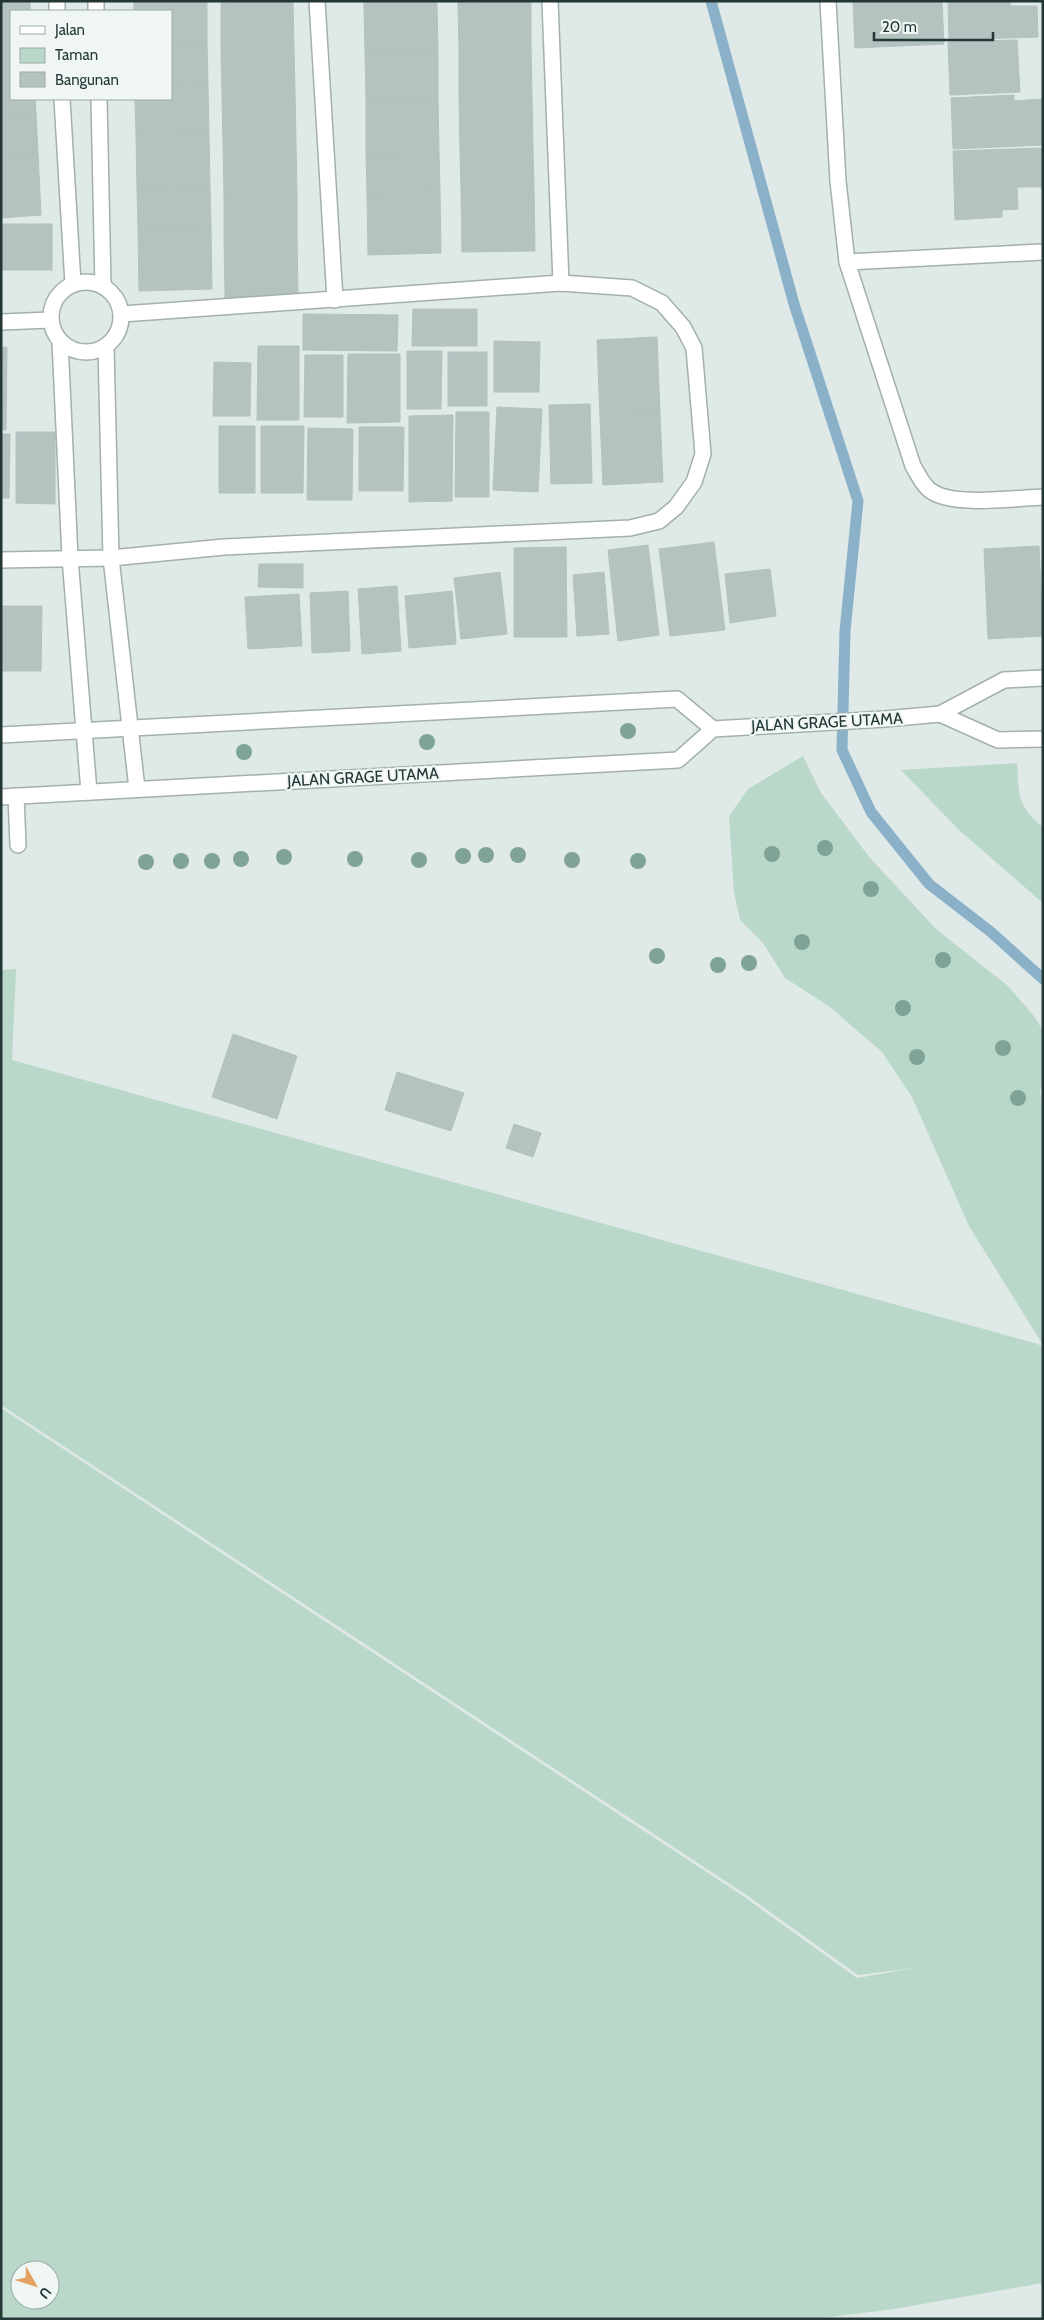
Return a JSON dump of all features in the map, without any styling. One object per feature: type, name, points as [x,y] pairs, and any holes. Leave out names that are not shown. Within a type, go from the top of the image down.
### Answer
[{"type":"street","points":[[317,1],[335,300]]},
{"type":"street","points":[[550,1],[561,283]]},
{"type":"street","points":[[828,1],[838,181],[847,262],[913,466],[930,491],[940,496],[970,500],[1043,497]]},
{"type":"street","points":[[62,100],[73,284]]},
{"type":"street","points":[[99,100],[103,285]]},
{"type":"street","points":[[847,262],[1043,252]]},
{"type":"street","points":[[88,281],[103,285],[112,292],[119,302],[122,314],[115,338],[95,352],[82,352],[70,349],[60,341],[54,332],[50,320],[53,305],[57,298],[61,292],[73,284],[88,281]]},
{"type":"street","points":[[1,560],[111,558],[224,547],[630,528],[659,520],[676,507],[694,482],[703,454],[694,348],[684,327],[662,303],[632,288],[561,283],[122,314]]},
{"type":"street","points":[[1,322],[50,320]]},
{"type":"street","points":[[60,341],[70,558],[89,792]]},
{"type":"street","points":[[106,346],[111,558],[137,789]]},
{"type":"street","name":"JALAN GRAGE UTAMA","points":[[8,797],[678,760],[713,729],[940,714],[1004,680],[1043,678]]},
{"type":"street","points":[[1,735],[677,699],[713,729]]},
{"type":"street","name":"JALAN GRAGE UTAMA","points":[[940,714],[998,740],[1043,738]]},
{"type":"street","points":[[8,797],[18,845]]},
{"type":"green space","points":[[803,756],[821,793],[870,858],[936,929],[1008,986],[1034,1016],[1043,1031],[1043,1081],[1040,1091],[1043,1112],[1043,1345],[969,1226],[912,1097],[882,1052],[830,1007],[785,978],[763,943],[740,920],[734,893],[729,816],[748,789]]},
{"type":"green space","points":[[1017,763],[1021,799],[1028,813],[1043,827],[1043,903],[959,830],[901,770]]},
{"type":"green space","points":[[16,969],[12,1060],[1038,1344],[1043,1348],[1043,2283],[894,2309],[814,2319],[1,2319],[1,1408],[743,1896],[857,1978],[915,1968],[858,1975],[745,1894],[1,1405],[1,970]]},
{"type":"building","points":[[1,1],[30,1],[30,10],[10,10],[10,12],[1,13]]},
{"type":"building","points":[[134,1],[207,1],[207,41],[172,42],[172,10],[134,10]]},
{"type":"building","points":[[221,1],[293,1],[293,2],[221,4]]},
{"type":"building","points":[[364,1],[437,1],[437,5],[364,7]]},
{"type":"building","points":[[458,1],[531,1],[531,2],[458,4]]},
{"type":"building","points":[[853,1],[942,1],[944,44],[855,48]]},
{"type":"building","points":[[948,1],[1010,1],[1010,6],[1037,6],[1038,37],[949,40]]},
{"type":"building","points":[[293,2],[294,48],[221,50],[221,4]]},
{"type":"building","points":[[531,2],[531,46],[459,48],[458,4]]},
{"type":"building","points":[[437,5],[438,49],[365,51],[364,7]]},
{"type":"building","points":[[10,12],[10,62],[1,62],[1,13]]},
{"type":"building","points":[[1017,40],[1020,92],[950,95],[948,42]]},
{"type":"building","points":[[207,41],[208,85],[172,86],[172,42]]},
{"type":"building","points":[[531,46],[532,96],[459,98],[459,48]]},
{"type":"building","points":[[294,48],[295,92],[222,94],[221,50]]},
{"type":"building","points":[[438,49],[438,99],[366,100],[365,51]]},
{"type":"building","points":[[1,62],[10,62],[10,100],[35,100],[36,113],[1,115]]},
{"type":"building","points":[[208,85],[209,135],[136,136],[135,100],[172,100],[172,86]]},
{"type":"building","points":[[295,92],[296,142],[223,144],[222,94]]},
{"type":"building","points":[[1014,95],[1014,101],[1043,99],[1043,145],[953,149],[951,98]]},
{"type":"building","points":[[532,96],[533,149],[460,150],[459,98]]},
{"type":"building","points":[[438,99],[439,152],[366,153],[366,100]]},
{"type":"building","points":[[36,113],[38,153],[1,155],[1,115]]},
{"type":"building","points":[[209,135],[210,188],[137,189],[136,136]]},
{"type":"building","points":[[296,142],[297,195],[224,196],[223,144]]},
{"type":"building","points":[[1043,148],[1043,187],[1017,187],[1018,209],[1002,210],[1002,217],[955,220],[953,151]]},
{"type":"building","points":[[533,149],[534,189],[461,190],[460,150]]},
{"type":"building","points":[[439,152],[440,191],[367,193],[366,153]]},
{"type":"building","points":[[38,153],[41,215],[1,218],[1,155]]},
{"type":"building","points":[[210,188],[211,227],[138,229],[137,189]]},
{"type":"building","points":[[534,189],[535,251],[462,252],[461,190]]},
{"type":"building","points":[[440,191],[441,253],[368,255],[367,193]]},
{"type":"building","points":[[297,195],[297,234],[224,236],[224,196]]},
{"type":"building","points":[[1,224],[52,224],[52,270],[1,270]]},
{"type":"building","points":[[211,227],[212,289],[139,291],[138,229]]},
{"type":"building","points":[[297,234],[298,296],[225,298],[224,236]]},
{"type":"building","points":[[413,309],[477,309],[477,346],[412,346]]},
{"type":"building","points":[[303,314],[398,315],[397,351],[303,350]]},
{"type":"building","points":[[657,337],[660,414],[600,417],[597,340]]},
{"type":"building","points":[[494,341],[540,342],[539,392],[494,392]]},
{"type":"building","points":[[258,346],[299,346],[299,420],[257,420]]},
{"type":"building","points":[[1,347],[7,347],[6,430],[1,430]]},
{"type":"building","points":[[407,351],[442,351],[441,409],[407,409]]},
{"type":"building","points":[[448,352],[487,352],[487,406],[448,406]]},
{"type":"building","points":[[348,354],[400,354],[400,422],[347,423]]},
{"type":"building","points":[[305,355],[343,355],[343,417],[304,417]]},
{"type":"building","points":[[214,362],[251,363],[250,416],[213,416]]},
{"type":"building","points":[[590,404],[592,483],[551,484],[549,405]]},
{"type":"building","points":[[497,407],[542,409],[538,492],[493,490]]},
{"type":"building","points":[[456,412],[489,412],[489,497],[455,497]]},
{"type":"building","points":[[660,414],[663,482],[603,485],[600,417]]},
{"type":"building","points":[[453,415],[452,501],[409,502],[409,416]]},
{"type":"building","points":[[219,426],[255,426],[255,493],[219,493]]},
{"type":"building","points":[[261,426],[304,426],[303,493],[261,493]]},
{"type":"building","points":[[359,427],[404,427],[403,491],[359,491]]},
{"type":"building","points":[[308,428],[353,429],[352,500],[307,500]]},
{"type":"building","points":[[16,432],[55,432],[55,504],[16,503]]},
{"type":"building","points":[[1,434],[10,434],[9,498],[1,498]]},
{"type":"building","points":[[714,542],[725,630],[670,636],[659,549]]},
{"type":"building","points":[[648,545],[659,635],[618,641],[608,550]]},
{"type":"building","points":[[1039,546],[1043,636],[988,639],[984,549]]},
{"type":"building","points":[[566,547],[567,637],[514,637],[514,548]]},
{"type":"building","points":[[259,564],[303,564],[303,588],[258,587]]},
{"type":"building","points":[[770,569],[776,616],[730,623],[725,574]]},
{"type":"building","points":[[500,572],[507,634],[461,639],[454,578]]},
{"type":"building","points":[[604,572],[609,634],[577,636],[573,575]]},
{"type":"building","points":[[397,586],[401,651],[362,654],[358,589]]},
{"type":"building","points":[[348,591],[350,651],[312,653],[310,593]]},
{"type":"building","points":[[452,591],[456,644],[409,648],[405,596]]},
{"type":"building","points":[[299,594],[302,646],[248,649],[245,597]]},
{"type":"building","points":[[1,606],[42,606],[41,671],[1,671]]},
{"type":"building","points":[[233,1034],[297,1056],[277,1119],[212,1097]]},
{"type":"building","points":[[397,1072],[464,1093],[451,1131],[385,1110]]},
{"type":"building","points":[[514,1124],[541,1133],[533,1157],[506,1148]]},
{"type":"waterway","points":[[711,1],[794,304],[858,501],[845,631],[842,750],[871,812],[929,884],[991,932],[1043,979]]}]
